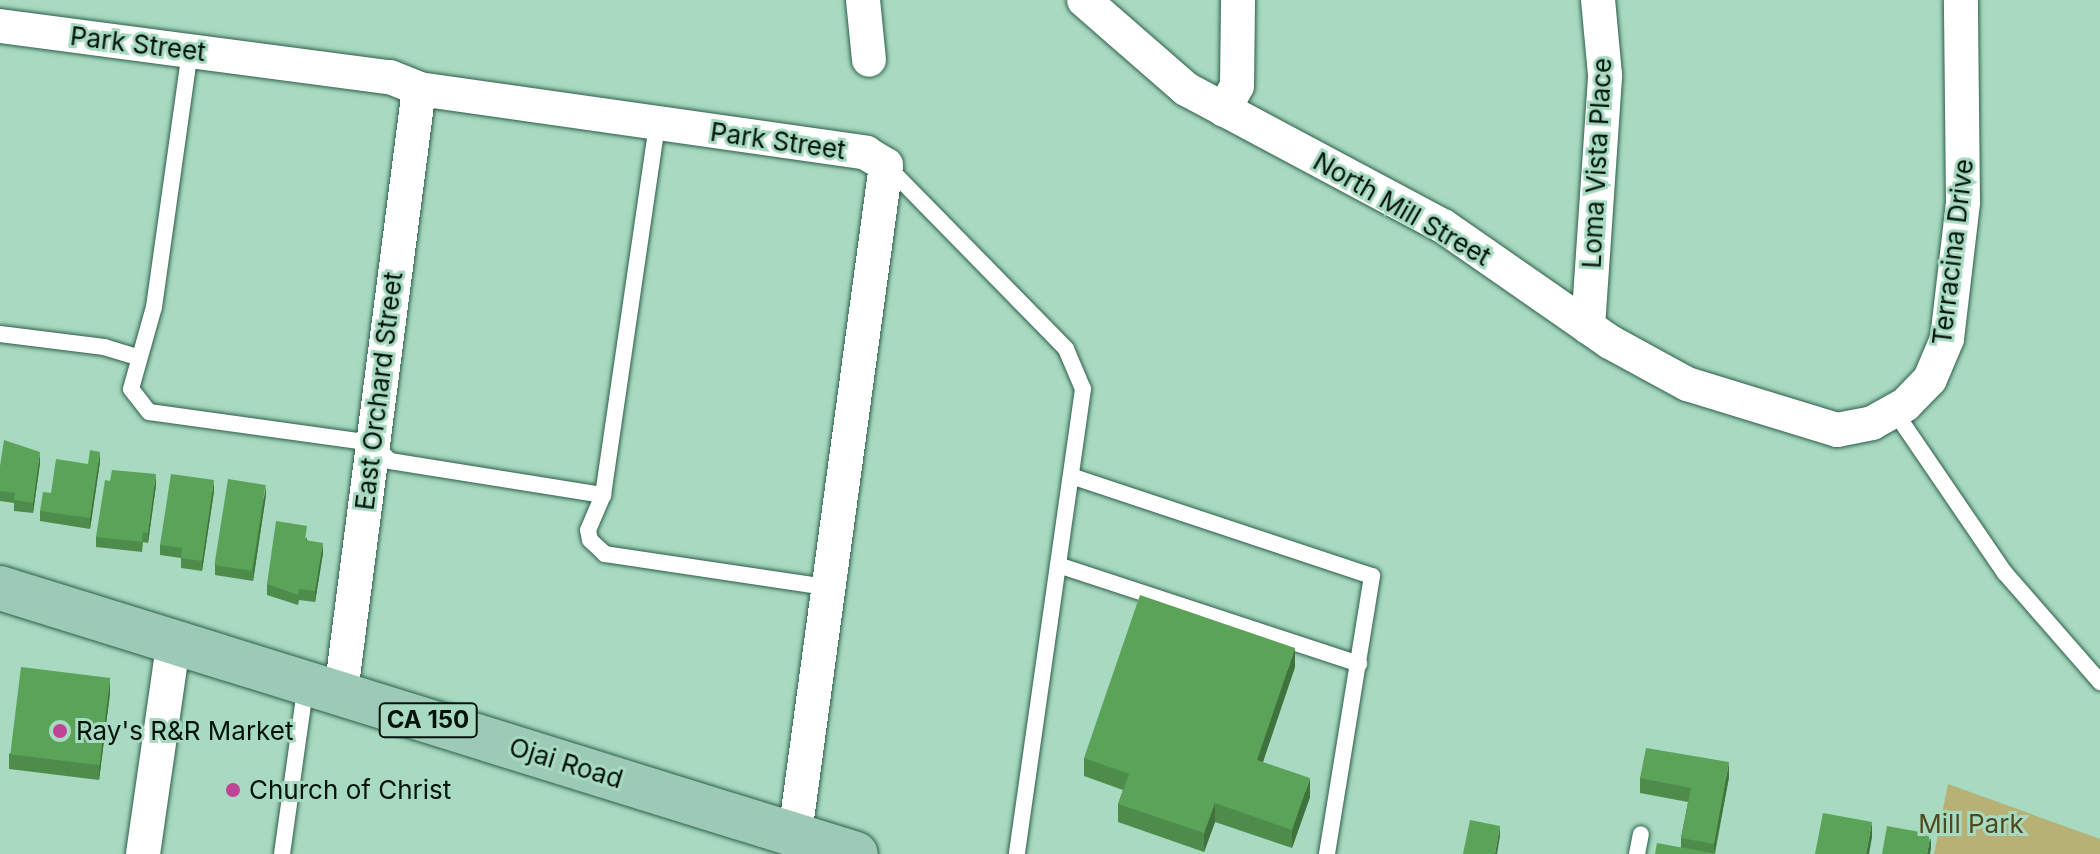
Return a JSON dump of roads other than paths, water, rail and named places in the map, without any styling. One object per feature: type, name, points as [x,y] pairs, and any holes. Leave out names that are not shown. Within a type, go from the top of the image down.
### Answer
[{"type":"main road","name":"Ojai Road","points":[[0,588],[174,639],[856,854]]},
{"type":"street","points":[[863,0],[869,60]]},
{"type":"street","name":"North Mill Street","points":[[1084,0],[1186,89],[1443,226],[1588,327],[1687,384]]},
{"type":"street","points":[[1224,110],[1237,86],[1238,0]]},
{"type":"street","name":"Loma Vista Place","points":[[1588,327],[1605,75],[1598,0]]},
{"type":"street","name":"Terracina Drive","points":[[1687,384],[1837,430],[1895,412],[1930,379],[1949,331],[1963,202],[1961,0]]},
{"type":"street","name":"Park Street","points":[[0,26],[390,77],[419,89],[866,153],[886,165]]},
{"type":"street","name":"East Orchard Street","points":[[324,687],[372,443],[419,89]]},
{"type":"street","points":[[795,834],[825,587],[886,165]]},
{"type":"street","points":[[143,854],[174,639]]},
{"type":"lane","points":[[190,51],[154,307],[145,345],[136,357],[131,389],[149,412],[372,443],[390,461],[603,495]]},
{"type":"lane","points":[[657,125],[603,495],[588,530],[594,547],[605,554],[825,587]]},
{"type":"lane","points":[[886,165],[1066,349],[1083,389],[1017,854]]},
{"type":"lane","points":[[0,334],[104,347],[136,357]]},
{"type":"lane","points":[[1895,412],[2005,573],[2100,682]]},
{"type":"lane","points":[[1071,476],[1362,569],[1372,576],[1327,854]]},
{"type":"lane","points":[[1058,565],[1359,664]]},
{"type":"lane","points":[[282,854],[324,687]]},
{"type":"lane","points":[[1637,854],[1641,834]]},
{"type":"place","name":"Ray's R&R Market","points":[[60,731]]},
{"type":"place","name":"Church of Christ","points":[[233,790]]},
{"type":"park label","name":"Mill Park","points":[[1971,824]]}]
